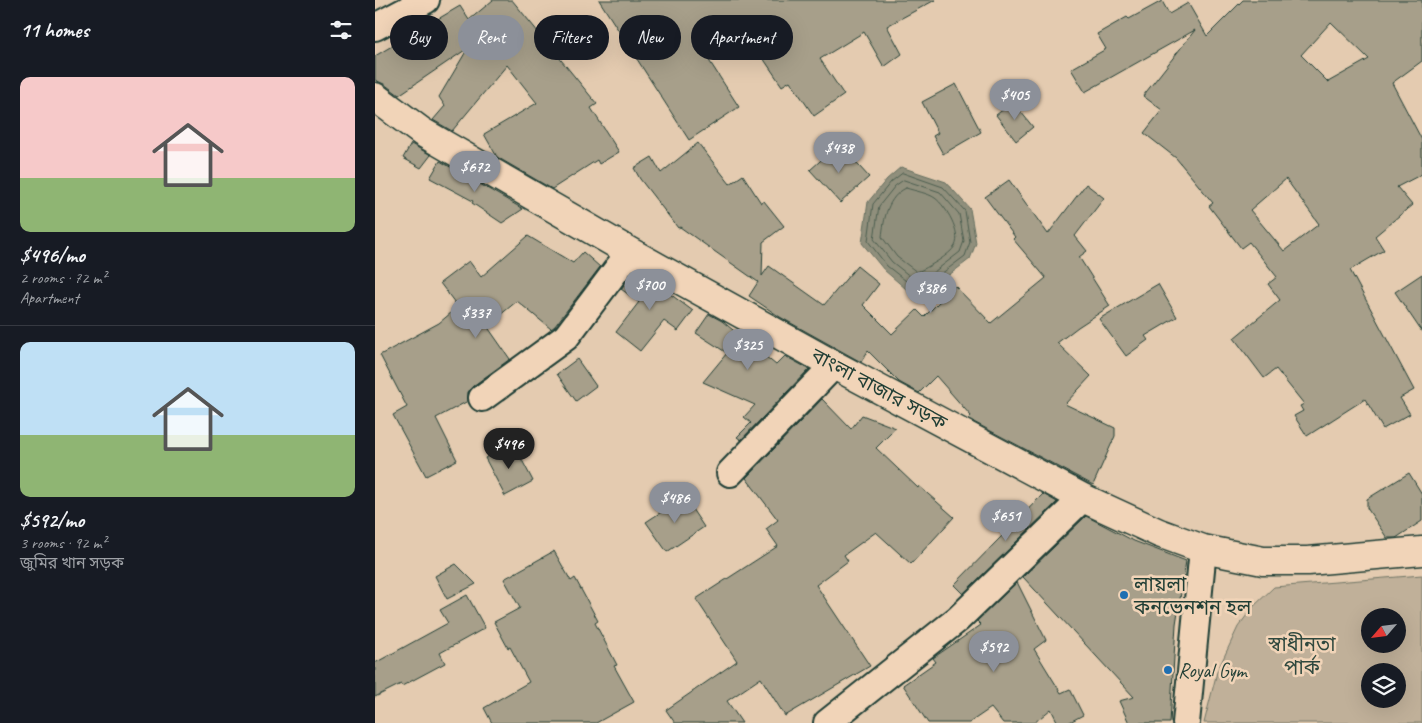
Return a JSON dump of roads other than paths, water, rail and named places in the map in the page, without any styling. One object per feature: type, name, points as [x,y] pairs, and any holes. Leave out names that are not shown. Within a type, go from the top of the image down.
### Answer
[{"type":"main road","name":"বাংলা বাজার সড়ক","points":[[375,97],[422,132],[630,252],[834,365],[1083,498],[1159,533],[1203,549],[1263,562],[1308,561],[1422,551]]},
{"type":"street","points":[[375,27],[427,0]]},
{"type":"street","points":[[482,398],[566,337],[630,252]]},
{"type":"street","points":[[730,473],[834,365]]},
{"type":"street","points":[[827,723],[958,619],[1083,498]]},
{"type":"street","points":[[1186,723],[1203,549]]},
{"type":"water","points":[[901,167],[946,182],[970,209],[976,243],[970,259],[936,285],[913,295],[884,270],[862,243],[868,202],[887,179]]},
{"type":"place","name":"লায়লা কনভেনশন হল","points":[[1124,595]]},
{"type":"place","name":"Royal Gym","points":[[1168,670]]},
{"type":"park label","name":"স্বাধীনতা পার্ক","points":[[1302,656]]}]
